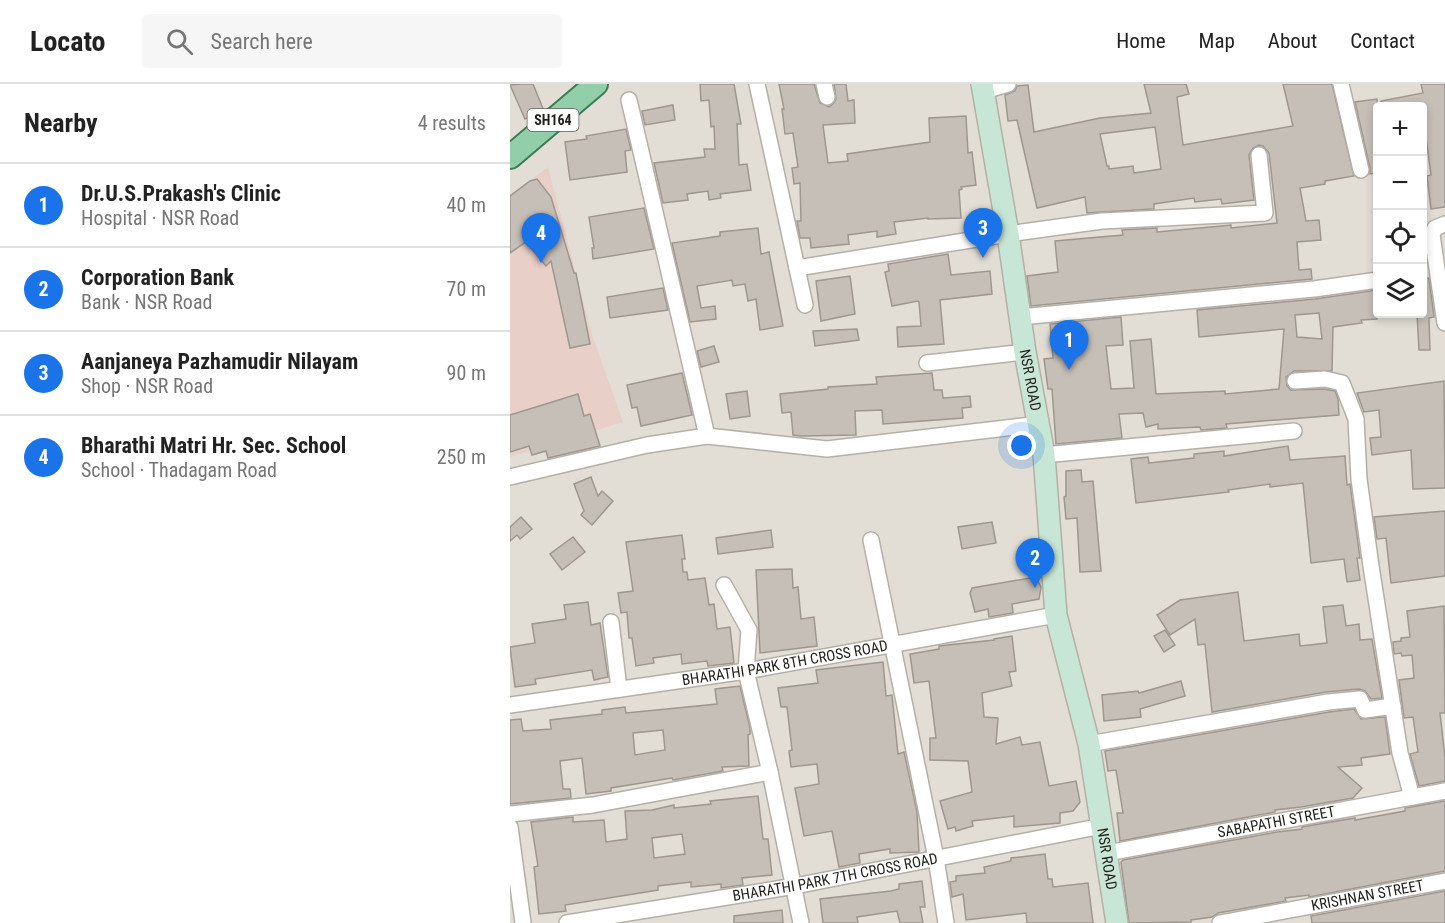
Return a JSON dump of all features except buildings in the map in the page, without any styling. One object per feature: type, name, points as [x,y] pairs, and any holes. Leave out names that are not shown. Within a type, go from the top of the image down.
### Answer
[{"type":"main road","name":"SH164","points":[[510,157],[596,84]]},
{"type":"main road","name":"NSR ROAD","points":[[983,87],[1025,352],[1040,424],[1056,586],[1056,615],[1089,744],[1117,923]]},
{"type":"street","points":[[757,84],[805,305]]},
{"type":"street","points":[[983,87],[1008,84]]},
{"type":"street","points":[[1341,84],[1361,170]]},
{"type":"street","points":[[629,100],[707,436]]},
{"type":"street","points":[[797,268],[1102,221],[1265,213],[1259,155]]},
{"type":"street","points":[[1445,224],[1435,228],[1432,234],[1430,273],[1445,323]]},
{"type":"street","points":[[1020,317],[1314,289],[1373,281]]},
{"type":"street","points":[[927,363],[1025,352]]},
{"type":"street","points":[[1295,381],[1325,379],[1342,383],[1356,419],[1359,479],[1400,753],[1412,797]]},
{"type":"street","points":[[510,477],[647,445],[707,436],[827,449],[1040,424]]},
{"type":"street","points":[[1044,454],[1294,431]]},
{"type":"street","points":[[871,540],[936,858],[946,923]]},
{"type":"street","points":[[724,585],[749,630],[746,671],[795,886],[801,923]]},
{"type":"street","name":"BHARATHI PARK 8TH CROSS ROAD","points":[[510,705],[746,671],[1056,615]]},
{"type":"street","points":[[611,622],[619,689]]},
{"type":"street","points":[[1089,744],[1328,702],[1360,699],[1365,710],[1394,706]]},
{"type":"street","points":[[510,814],[593,805],[770,772]]},
{"type":"street","name":"SABAPATHI STREET","points":[[1107,853],[1445,791]]},
{"type":"street","name":"BHARATHI PARK 7TH CROSS ROAD","points":[[567,923],[795,886],[1102,826]]},
{"type":"street","points":[[510,827],[523,923]]},
{"type":"street","name":"KRISHNAN STREET","points":[[1220,923],[1445,881]]},
{"type":"shaded area","points":[[548,167],[591,332],[623,422],[510,457],[510,195]]},
{"type":"place","name":"Aanjaneya Pazhamudir Nilayam","points":[[983,258]]},
{"type":"place","name":"Bharathi Matri Hr. Sec. School","points":[[541,263]]},
{"type":"place","name":"Dr.U.S.Prakash's Clinic","points":[[1069,370]]},
{"type":"place","name":"Corporation Bank","points":[[1035,588]]}]
